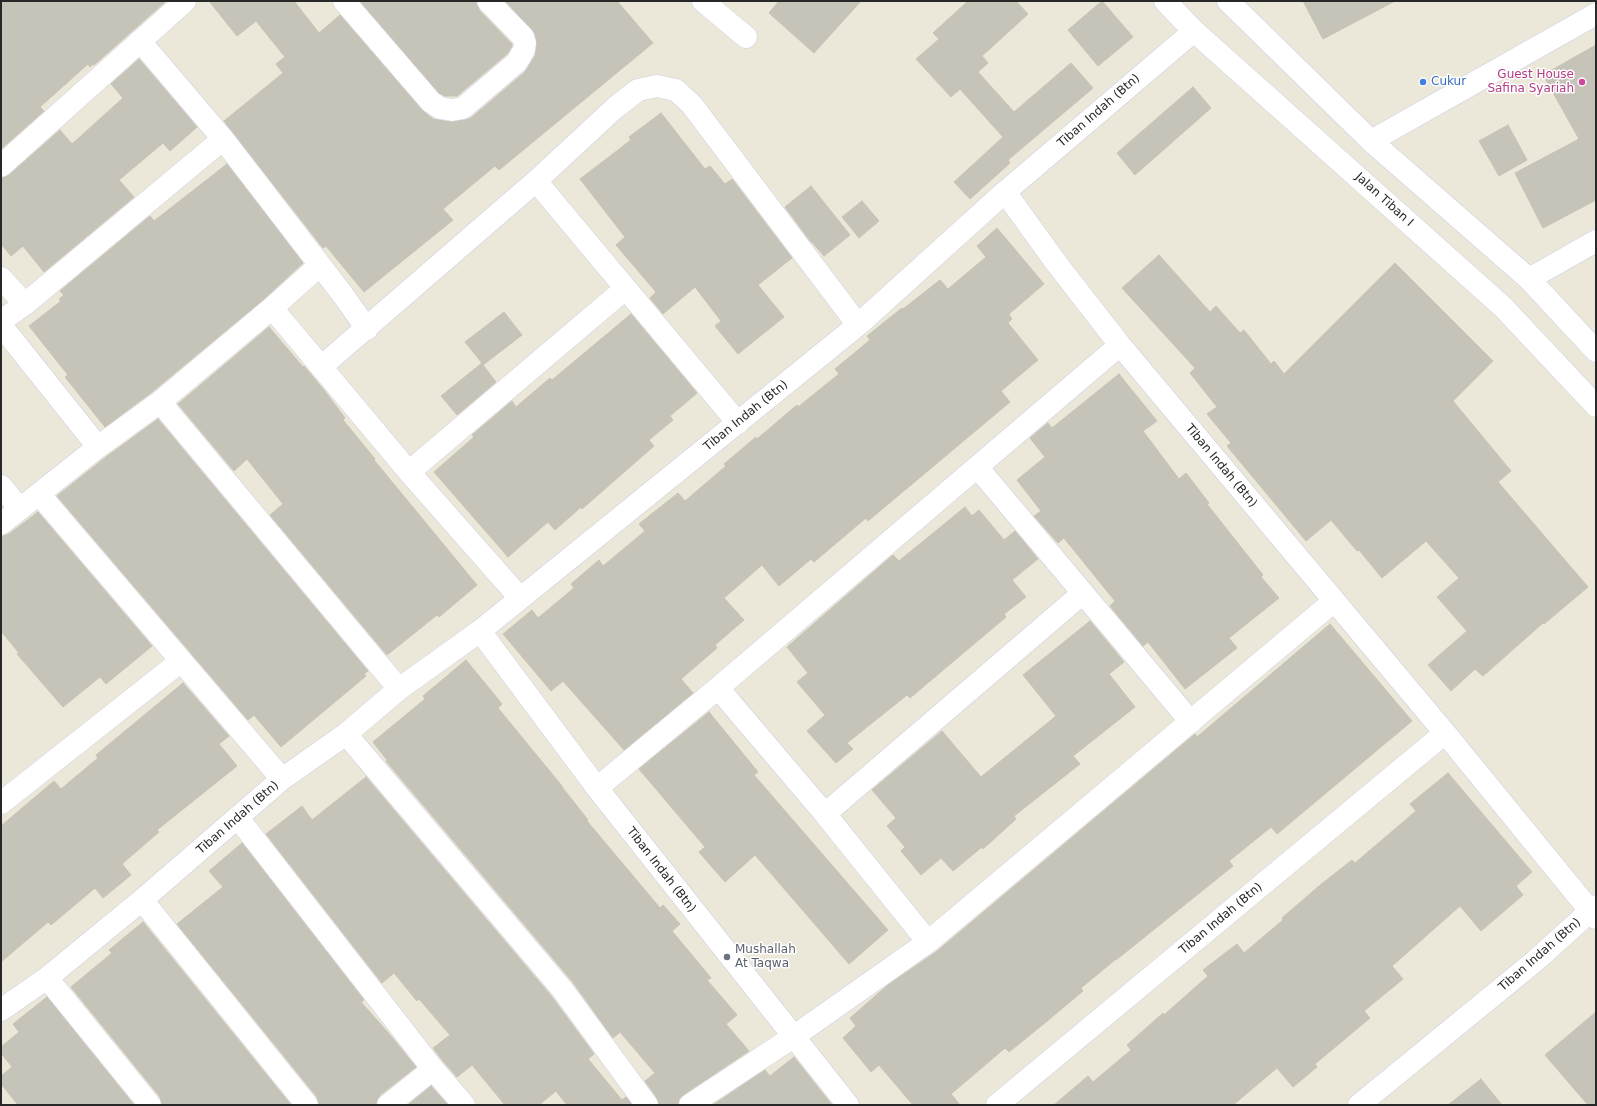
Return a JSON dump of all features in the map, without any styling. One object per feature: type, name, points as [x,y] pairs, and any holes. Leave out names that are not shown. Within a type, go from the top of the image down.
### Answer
[{"type":"street","points":[[1,166],[185,1]]},
{"type":"street","points":[[344,1],[431,102],[440,108],[452,110],[463,108],[517,62],[524,50],[525,43],[523,37],[488,1]]},
{"type":"street","points":[[703,1],[746,37]]},
{"type":"street","name":"Jalan Tiban I","points":[[1165,1],[1194,31],[1503,307],[1596,406]]},
{"type":"street","points":[[1228,1],[1370,141],[1529,279],[1596,350]]},
{"type":"street","points":[[1370,141],[1596,14]]},
{"type":"street","name":"Tiban Indah (Btn)","points":[[1,1010],[47,978],[142,900],[282,779],[346,734],[399,690],[480,631],[858,325],[1005,192],[1194,31]]},
{"type":"street","points":[[140,41],[223,139],[343,295],[367,329]]},
{"type":"street","points":[[321,367],[367,329],[536,181],[616,107],[638,90],[657,86],[676,90],[692,105],[858,325]]},
{"type":"street","points":[[1,321],[25,304],[223,139]]},
{"type":"street","points":[[536,181],[738,423]]},
{"type":"street","name":"Tiban Indah (Btn)","points":[[1005,192],[1057,264],[1120,346],[1594,912],[1359,1105]]},
{"type":"street","points":[[1529,279],[1596,241]]},
{"type":"street","points":[[1,524],[98,447],[160,402],[320,266]]},
{"type":"street","points":[[1,278],[25,304]]},
{"type":"street","points":[[409,472],[625,289]]},
{"type":"street","points":[[272,308],[409,472],[520,598]]},
{"type":"street","points":[[1,325],[98,447]]},
{"type":"street","points":[[597,788],[718,688],[1120,346]]},
{"type":"street","points":[[160,402],[399,690]]},
{"type":"street","points":[[978,468],[1191,722]]},
{"type":"street","points":[[1,486],[20,509]]},
{"type":"street","points":[[39,494],[282,779]]},
{"type":"street","points":[[825,814],[1083,593]]},
{"type":"street","points":[[690,1105],[793,1037],[928,942],[1334,601]]},
{"type":"street","name":"Tiban Indah (Btn)","points":[[480,631],[597,788],[848,1105]]},
{"type":"street","points":[[1,803],[181,661]]},
{"type":"street","points":[[718,688],[825,814],[928,942]]},
{"type":"street","name":"Tiban Indah (Btn)","points":[[997,1105],[1445,733]]},
{"type":"street","points":[[346,734],[562,989],[647,1105]]},
{"type":"street","points":[[238,818],[433,1069],[464,1105]]},
{"type":"street","points":[[142,900],[307,1105]]},
{"type":"street","points":[[47,978],[150,1105]]},
{"type":"street","points":[[388,1105],[433,1069]]},
{"type":"building","points":[[1,1],[166,1],[94,65],[93,64],[90,67],[88,64],[40,107],[44,111],[1,149]]},
{"type":"building","points":[[209,1],[294,1],[319,33],[340,15],[422,110],[433,119],[450,122],[471,118],[525,72],[535,56],[537,44],[535,33],[505,1],[617,1],[653,43],[499,170],[495,166],[443,209],[453,220],[364,292],[326,246],[323,248],[224,121],[283,73],[276,64],[285,57],[256,21],[237,36]]},
{"type":"building","points":[[360,1],[476,1],[479,10],[512,44],[512,46],[507,54],[457,96],[445,96],[439,93]]},
{"type":"building","points":[[779,1],[861,1],[814,53],[769,13]]},
{"type":"building","points":[[968,1],[1016,1],[1028,14],[982,56],[988,63],[978,72],[1014,112],[1071,63],[1093,88],[1008,160],[1010,163],[970,199],[954,182],[1003,137],[960,89],[951,97],[916,59],[939,39],[933,33]]},
{"type":"building","points":[[1102,1],[1133,37],[1098,66],[1068,30]]},
{"type":"building","points":[[1303,1],[1395,1],[1323,39]]},
{"type":"building","points":[[1596,45],[1596,200],[1543,228],[1515,173],[1579,139],[1543,75]]},
{"type":"building","points":[[139,59],[197,127],[170,151],[163,143],[119,180],[134,197],[44,272],[23,246],[11,256],[1,244],[1,178],[9,175],[60,130],[72,144],[123,98],[111,84]]},
{"type":"building","points":[[1193,87],[1211,108],[1135,175],[1117,153]]},
{"type":"building","points":[[661,113],[705,169],[710,166],[725,184],[732,179],[792,258],[758,285],[784,317],[738,354],[715,326],[721,321],[695,287],[663,314],[650,298],[656,292],[616,245],[625,237],[580,179],[631,140],[629,137]]},
{"type":"building","points":[[1508,125],[1527,160],[1499,176],[1479,141]]},
{"type":"building","points":[[227,164],[303,263],[264,299],[152,392],[105,427],[65,377],[68,375],[29,326],[61,301],[59,299],[64,295],[60,291],[150,216],[154,221]]},
{"type":"building","points":[[811,186],[850,235],[824,256],[811,242],[785,207]]},
{"type":"building","points":[[862,201],[879,221],[859,238],[842,217]]},
{"type":"building","points":[[997,228],[1044,284],[1009,314],[1012,319],[1008,323],[1038,360],[1001,391],[1010,402],[868,521],[866,518],[814,562],[811,559],[779,586],[762,565],[724,598],[744,620],[715,645],[717,648],[681,679],[693,693],[624,750],[563,681],[551,691],[503,634],[532,610],[538,618],[574,588],[571,584],[599,560],[603,566],[645,531],[639,524],[678,493],[685,501],[726,466],[724,464],[756,437],[757,439],[797,405],[798,407],[839,374],[835,369],[870,340],[867,336],[902,308],[903,309],[940,280],[948,289],[986,257],[977,246]]},
{"type":"building","points":[[1159,255],[1210,312],[1216,306],[1240,333],[1244,330],[1271,364],[1274,361],[1284,374],[1395,263],[1493,361],[1453,401],[1511,471],[1498,482],[1588,587],[1544,624],[1543,623],[1483,676],[1475,669],[1451,691],[1428,665],[1467,631],[1437,597],[1459,578],[1426,541],[1382,578],[1359,550],[1357,551],[1331,520],[1306,541],[1227,446],[1231,443],[1207,414],[1217,407],[1190,373],[1195,368],[1122,288]]},
{"type":"building","points":[[504,312],[522,335],[483,365],[496,382],[457,415],[441,396],[482,363],[465,342]]},
{"type":"building","points":[[631,314],[697,393],[670,416],[673,420],[649,440],[654,446],[582,509],[581,507],[555,530],[548,522],[508,557],[434,472],[474,437],[472,435],[512,401],[516,407],[550,378],[552,380]]},
{"type":"building","points":[[269,327],[324,390],[345,418],[343,420],[375,459],[374,460],[477,585],[439,617],[437,615],[387,655],[270,515],[283,504],[247,459],[234,471],[178,404]]},
{"type":"building","points":[[1119,374],[1157,421],[1143,431],[1179,479],[1186,473],[1209,503],[1207,504],[1263,575],[1261,577],[1279,598],[1229,638],[1237,648],[1185,689],[1148,642],[1143,646],[1110,606],[1115,601],[1064,538],[1058,543],[1034,516],[1041,511],[1017,480],[1045,457],[1030,438],[1048,423],[1052,428]]},
{"type":"building","points":[[158,419],[368,671],[364,674],[366,676],[281,747],[254,715],[248,720],[57,496],[106,457]]},
{"type":"building","points":[[965,507],[972,516],[979,510],[1004,540],[1015,531],[1038,559],[1012,580],[1026,597],[1004,614],[1006,617],[910,698],[907,695],[847,743],[853,749],[836,763],[807,731],[825,715],[797,682],[808,673],[787,647],[893,555],[899,561]]},
{"type":"building","points":[[38,512],[152,646],[106,684],[100,677],[63,707],[17,654],[19,653],[1,631],[1,537],[9,534]]},
{"type":"building","points":[[1090,621],[1124,662],[1109,674],[1135,707],[1073,756],[1080,764],[1014,816],[1016,819],[983,849],[982,847],[953,871],[941,858],[921,875],[901,851],[905,847],[887,826],[896,818],[872,790],[942,731],[981,777],[1056,716],[1023,675]]},
{"type":"building","points":[[1330,624],[1412,721],[1277,834],[1271,827],[1229,861],[1233,866],[1081,988],[1083,991],[1046,1022],[1009,1052],[1005,1048],[951,1094],[960,1105],[913,1105],[879,1065],[871,1072],[843,1038],[856,1026],[850,1018],[888,985],[936,952],[1195,734],[1197,737]]},
{"type":"building","points":[[466,660],[502,704],[498,708],[562,786],[588,820],[587,821],[660,908],[663,905],[680,924],[672,931],[711,978],[707,980],[737,1015],[726,1024],[749,1051],[683,1095],[679,1099],[678,1105],[659,1105],[657,1098],[645,1081],[655,1073],[620,1032],[613,1038],[572,981],[386,761],[387,760],[373,742],[425,699],[423,696]]},
{"type":"building","points":[[183,683],[229,736],[219,744],[237,766],[157,830],[159,832],[122,864],[131,875],[103,898],[95,888],[51,925],[48,922],[1,962],[1,826],[54,781],[61,789],[98,758],[96,755]]},
{"type":"building","points":[[709,712],[758,772],[754,775],[888,930],[849,964],[755,855],[725,882],[699,852],[705,847],[639,769]]},
{"type":"building","points":[[1448,773],[1532,872],[1516,886],[1523,895],[1481,931],[1460,906],[1392,966],[1403,979],[1364,1011],[1370,1018],[1315,1064],[1317,1067],[1293,1087],[1277,1068],[1233,1105],[1054,1105],[1088,1076],[1093,1082],[1131,1050],[1127,1045],[1208,976],[1203,970],[1237,944],[1244,953],[1283,920],[1282,918],[1319,886],[1352,860],[1355,863],[1416,811],[1410,804]]},
{"type":"building","points":[[366,777],[552,997],[594,1054],[588,1059],[622,1100],[626,1097],[632,1105],[567,1105],[556,1091],[539,1105],[505,1105],[472,1065],[457,1077],[443,1061],[433,1048],[450,1035],[419,999],[417,1001],[394,973],[382,983],[266,834],[302,806],[312,820]]},
{"type":"building","points":[[242,843],[364,1000],[361,1002],[416,1067],[380,1095],[376,1105],[319,1105],[317,1097],[177,924],[223,887],[209,871]]},
{"type":"building","points":[[143,922],[291,1105],[162,1105],[160,1097],[71,987],[112,953],[109,950]]},
{"type":"building","points":[[47,997],[134,1105],[18,1105],[1,1084],[1,1076],[12,1067],[1,1053],[1,1047],[19,1032],[13,1024]]},
{"type":"building","points":[[1596,1012],[1596,1105],[1588,1105],[1545,1055]]},
{"type":"building","points":[[794,1057],[832,1105],[713,1105],[765,1070],[770,1076]]},
{"type":"building","points":[[1481,1079],[1502,1105],[1448,1105]]},
{"type":"building","points":[[431,1086],[448,1105],[408,1105]]},
{"type":"place","name":"Cukur","points":[[1423,82]]},
{"type":"place","name":"Guest House Safina Syariah","points":[[1582,82]]},
{"type":"place","name":"Mushallah At Taqwa","points":[[727,957]]}]
